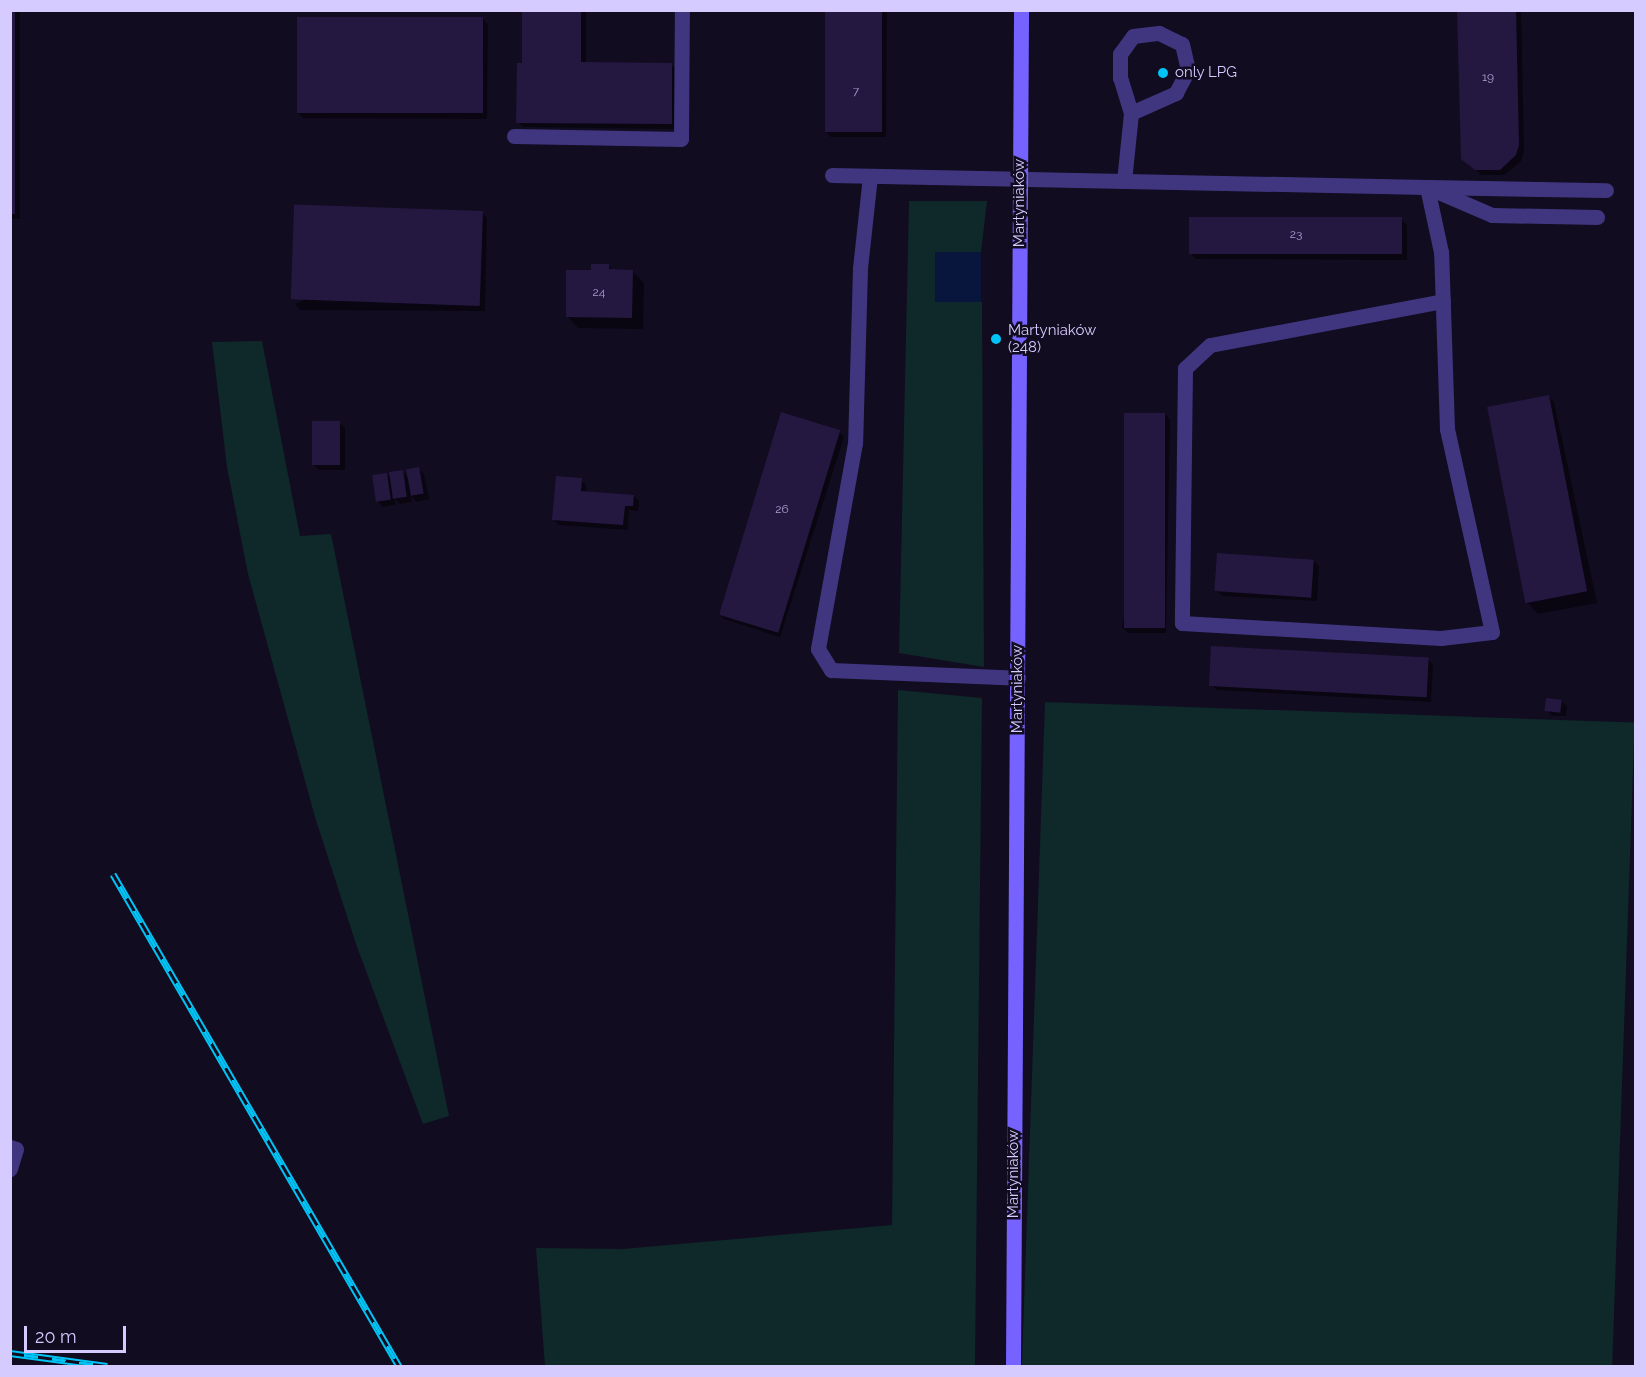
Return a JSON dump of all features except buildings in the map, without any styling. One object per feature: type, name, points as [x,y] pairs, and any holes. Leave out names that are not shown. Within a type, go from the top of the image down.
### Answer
[{"type":"main road","name":"Martyniaków","points":[[1013,1366],[1021,10]]},
{"type":"lane","points":[[514,135],[681,140],[682,10]]},
{"type":"lane","points":[[1124,181],[1131,113],[1120,78],[1120,54],[1133,36],[1159,33],[1182,44],[1188,70],[1176,93],[1131,113]]},
{"type":"lane","points":[[832,174],[1606,190]]},
{"type":"lane","points":[[870,176],[860,267],[855,443],[818,650],[831,670],[1018,678]]},
{"type":"lane","points":[[1427,188],[1492,214],[1597,217]]},
{"type":"lane","points":[[1427,188],[1441,252],[1443,301],[1448,429],[1492,632],[1441,638],[1182,623],[1185,368],[1210,345],[1443,301]]},
{"type":"lane","points":[[10,1147],[16,1149],[10,1169]]},
{"type":"green space","points":[[909,201],[987,201],[981,252],[935,252],[935,302],[982,302],[984,667],[899,653]]},
{"type":"green space","points":[[262,341],[300,536],[331,534],[449,1116],[423,1124],[356,944],[315,817],[248,574],[227,467],[212,342]]},
{"type":"green space","points":[[898,690],[982,698],[975,1366],[545,1366],[536,1248],[623,1249],[892,1225]]},
{"type":"green space","points":[[1045,702],[1635,723],[1612,1366],[1022,1366]]},
{"type":"water","points":[[935,252],[981,252],[981,302],[935,302]]},
{"type":"railway","points":[[113,874],[399,1366]]},
{"type":"railway","points":[[10,1353],[107,1366]]},
{"type":"place","name":"only LPG","points":[[1163,73]]},
{"type":"place","name":"Martyniaków (248)","points":[[996,339]]}]
